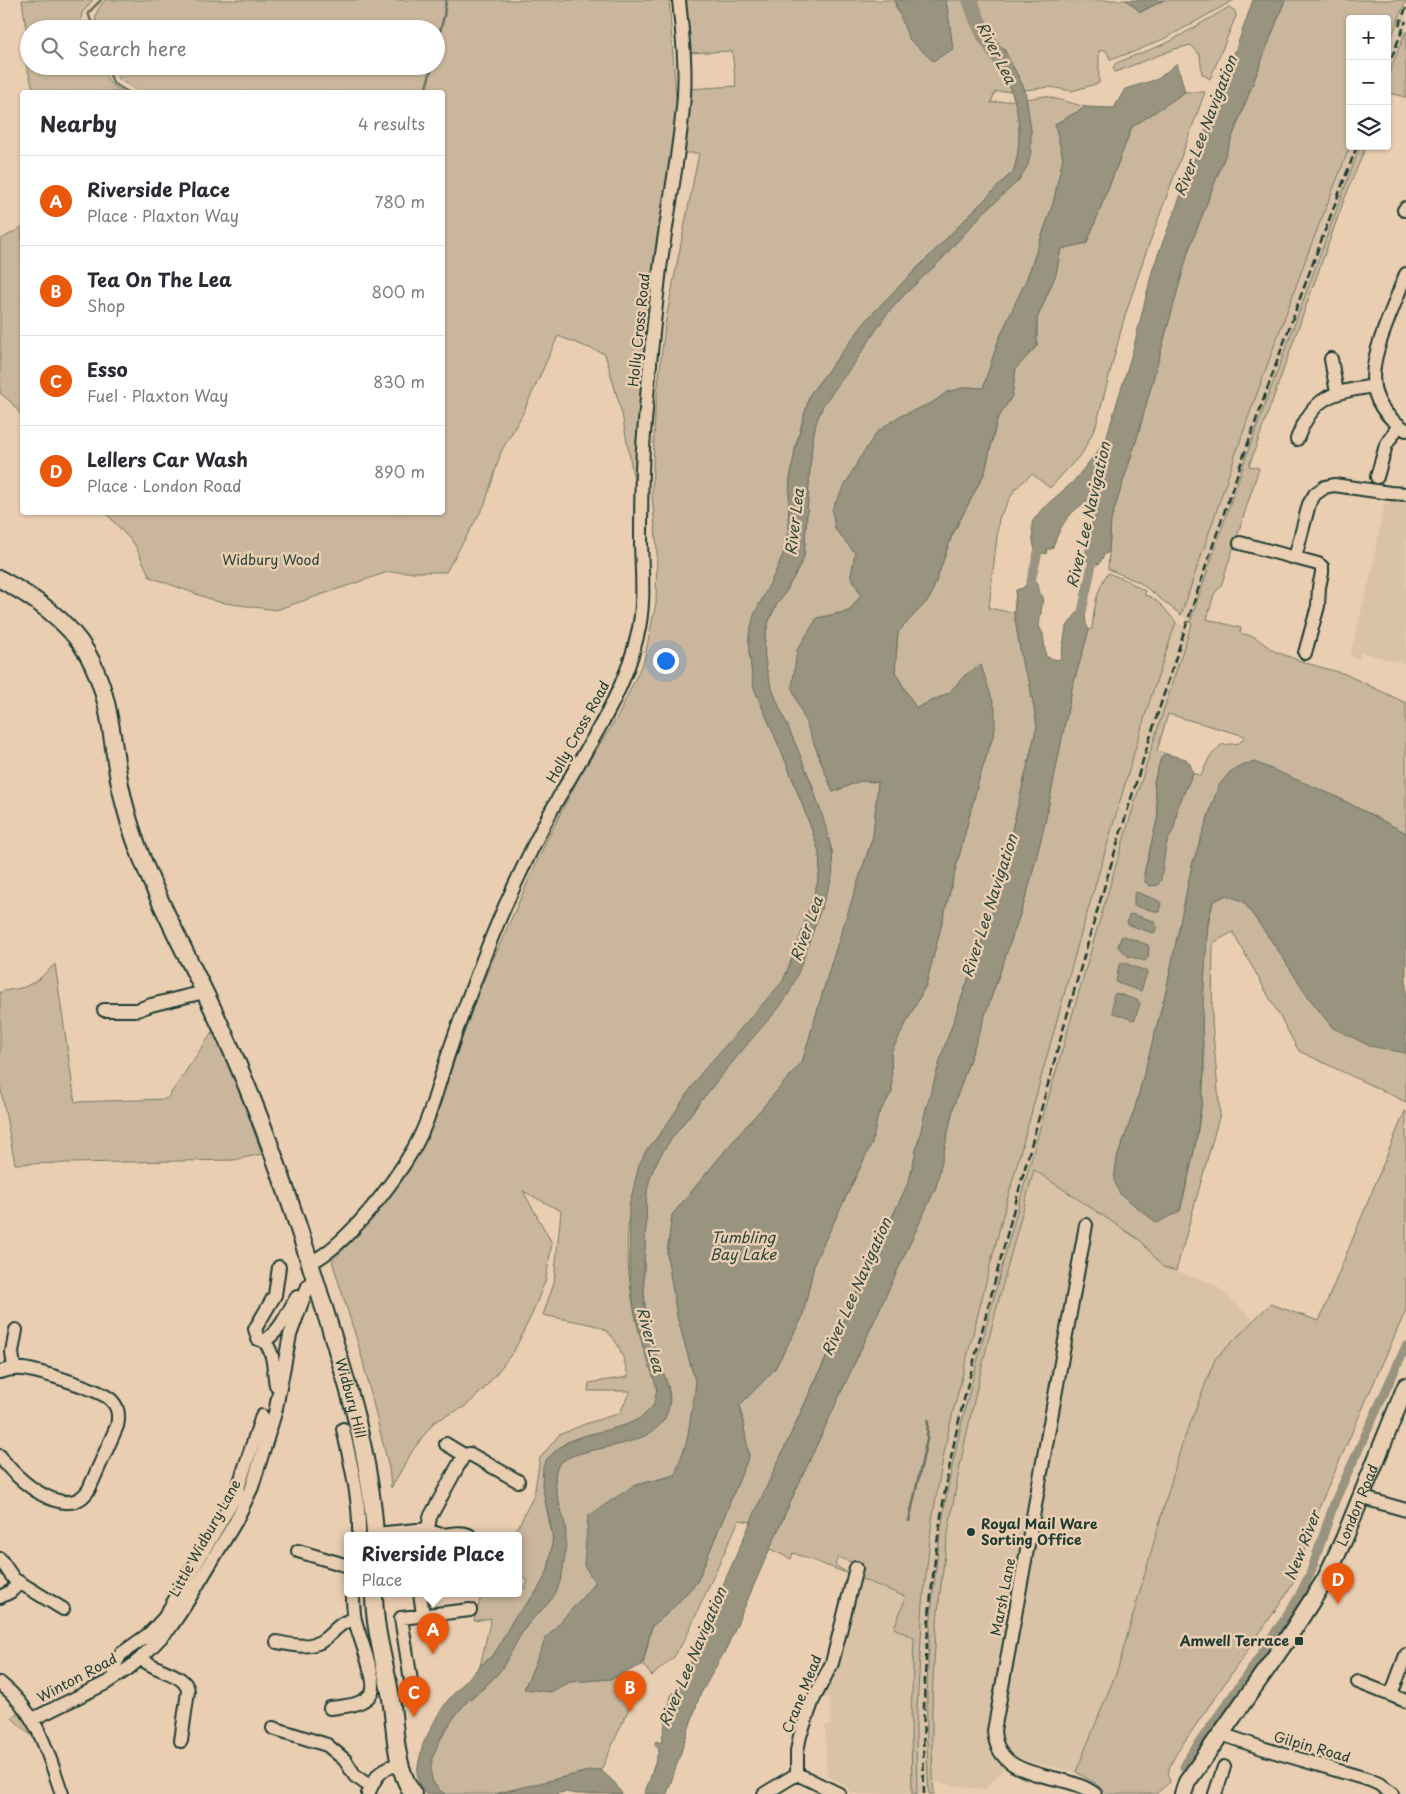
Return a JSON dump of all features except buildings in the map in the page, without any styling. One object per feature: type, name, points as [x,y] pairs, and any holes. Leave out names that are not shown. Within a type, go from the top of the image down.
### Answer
[{"type":"main road","name":"Widbury Hill","points":[[0,579],[31,597],[72,632],[86,651],[97,672],[104,691],[120,785],[134,837],[150,877],[233,1054],[287,1191],[311,1276],[347,1383],[373,1498],[369,1532]]},
{"type":"main road","name":"London Road","points":[[1183,1794],[1187,1782],[1282,1646],[1325,1580],[1406,1386]]},
{"type":"main road","points":[[374,1597],[374,1612],[391,1699],[400,1764],[403,1777],[413,1794]]},
{"type":"street","name":"Holly Cross Road","points":[[264,1341],[273,1336],[311,1276],[319,1259],[338,1244],[358,1223],[398,1174],[415,1146],[428,1117],[474,981],[504,907],[560,794],[611,707],[626,674],[643,608],[641,506],[645,421],[659,276],[683,102],[684,56],[679,0]]},
{"type":"street","points":[[1377,477],[1386,445],[1402,428],[1391,420],[1382,408],[1374,386],[1375,354],[1406,274]]},
{"type":"street","points":[[1331,359],[1337,394]]},
{"type":"street","points":[[1297,439],[1303,423],[1313,408],[1323,399],[1374,386]]},
{"type":"street","points":[[1295,558],[1309,504],[1315,494],[1325,487],[1334,484],[1406,494]]},
{"type":"street","points":[[1240,544],[1318,564],[1322,570],[1318,606],[1305,654]]},
{"type":"street","points":[[104,1010],[137,1010],[204,992]]},
{"type":"street","name":"Marsh Lane","points":[[1086,1224],[994,1731],[997,1747],[1002,1755],[1018,1768],[1076,1784],[1095,1794]]},
{"type":"street","points":[[278,1394],[272,1355],[264,1341],[258,1339],[255,1329],[275,1295],[279,1267]]},
{"type":"street","name":"Little Widbury Lane","points":[[141,1658],[170,1628],[244,1506],[252,1487],[275,1413],[290,1335],[311,1276]]},
{"type":"street","points":[[14,1368],[12,1352],[16,1330]]},
{"type":"street","points":[[0,1372],[14,1368],[33,1371],[101,1393],[107,1396],[118,1411],[118,1421],[88,1489],[83,1496],[72,1502],[57,1501],[30,1486],[12,1472],[0,1456]]},
{"type":"street","points":[[115,1678],[114,1666],[120,1654],[149,1634],[164,1618],[224,1516],[236,1494],[262,1416]]},
{"type":"street","points":[[343,1429],[355,1482],[359,1516],[367,1532]]},
{"type":"street","points":[[446,1444],[464,1455],[470,1454],[518,1481]]},
{"type":"street","points":[[428,1529],[430,1517],[464,1455]]},
{"type":"street","points":[[1360,1497],[1406,1510]]},
{"type":"street","points":[[418,1532],[428,1529]]},
{"type":"street","points":[[428,1529],[432,1532]]},
{"type":"street","points":[[298,1551],[344,1565]]},
{"type":"street","points":[[0,1559],[14,1579],[63,1609]]},
{"type":"street","name":"Crane Mead","points":[[797,1774],[797,1751],[800,1736],[813,1700],[832,1663],[856,1568]]},
{"type":"street","points":[[0,1597],[10,1592],[20,1583]]},
{"type":"street","points":[[330,1708],[357,1704],[372,1692],[374,1688],[355,1620],[353,1597]]},
{"type":"street","points":[[421,1597],[423,1615]]},
{"type":"street","points":[[412,1697],[412,1686],[401,1618],[470,1610]]},
{"type":"street","points":[[277,1642],[302,1646],[314,1644],[328,1637],[344,1621],[355,1620]]},
{"type":"street","points":[[361,1640],[378,1637]]},
{"type":"street","points":[[1391,1695],[1406,1655]]},
{"type":"street","points":[[141,1658],[150,1665],[180,1678],[186,1683],[188,1691],[181,1741]]},
{"type":"street","name":"Winton Road","points":[[33,1719],[115,1678],[141,1658]]},
{"type":"street","points":[[1358,1682],[1406,1701]]},
{"type":"street","points":[[0,1683],[14,1694],[33,1719],[62,1794]]},
{"type":"street","points":[[273,1728],[327,1745],[345,1760],[355,1776],[370,1790],[382,1770],[389,1766],[400,1764]]},
{"type":"street","name":"Gilpin Road","points":[[1221,1734],[1370,1780],[1392,1794]]},
{"type":"street","points":[[1215,1794],[1224,1767]]},
{"type":"street","points":[[764,1794],[797,1774],[839,1794]]},
{"type":"shaded area","points":[[1406,1],[1406,31],[1391,68],[1391,39]]},
{"type":"shaded area","points":[[1348,150],[1359,150],[1248,451],[1190,622],[1181,615],[1247,421],[1308,253]]},
{"type":"shaded area","points":[[1393,499],[1406,500],[1406,664],[1361,652],[1359,658],[1350,656],[1372,569],[1384,504],[1389,503]]},
{"type":"shaded area","points":[[1176,622],[1189,630],[1101,915],[1029,1165],[976,1364],[953,1463],[940,1543],[929,1794],[917,1794],[916,1727],[923,1603],[932,1520],[948,1432],[1002,1219],[1078,944],[1147,709]]},
{"type":"shaded area","points":[[1034,1170],[1141,1241],[1163,1267],[1214,1284],[1254,1320],[1215,1359],[1181,1447],[1118,1668],[1076,1772],[1033,1763],[1015,1757],[984,1790],[933,1782],[931,1724],[939,1590],[977,1384]]},
{"type":"shaded area","points":[[859,1578],[906,1597],[894,1627],[914,1637],[911,1719],[912,1794],[852,1794],[844,1785],[827,1776],[825,1725],[831,1725],[830,1697],[822,1698],[833,1680],[842,1653],[844,1637]]},
{"type":"green space","points":[[22,0],[93,0],[82,13],[81,20],[25,20]]},
{"type":"green space","name":"Widbury Wood","points":[[105,0],[669,0],[677,111],[645,376],[635,487],[622,414],[605,354],[558,336],[523,413],[501,452],[485,504],[446,572],[388,572],[276,610],[218,602],[150,577],[135,545],[108,515],[445,515],[445,90],[137,90],[120,80],[117,75],[445,75],[445,20],[95,20],[100,6]]},
{"type":"green space","points":[[683,0],[894,0],[897,10],[953,49],[945,0],[1126,0],[1141,12],[1164,0],[1234,0],[1168,37],[1131,53],[1110,59],[1106,50],[1099,51],[1099,83],[1072,91],[1050,87],[1025,90],[1003,47],[989,50],[1000,66],[1011,91],[995,92],[991,103],[1015,100],[1019,135],[1014,170],[870,316],[810,394],[796,445],[790,479],[786,547],[749,635],[749,652],[754,688],[788,767],[819,852],[820,868],[818,881],[799,941],[783,981],[646,1151],[637,1174],[628,1222],[627,1247],[629,1271],[636,1320],[656,1384],[656,1398],[651,1409],[643,1417],[632,1423],[569,1441],[563,1444],[549,1458],[543,1474],[544,1495],[552,1538],[548,1567],[537,1590],[512,1622],[497,1649],[480,1666],[491,1618],[474,1621],[481,1597],[522,1597],[522,1586],[525,1588],[528,1581],[522,1577],[522,1532],[513,1532],[519,1525],[534,1495],[540,1458],[559,1435],[585,1424],[620,1413],[630,1391],[588,1391],[589,1383],[628,1377],[623,1357],[614,1339],[604,1329],[585,1323],[543,1315],[554,1283],[561,1211],[523,1191],[552,1243],[546,1279],[532,1314],[514,1351],[484,1389],[466,1406],[434,1422],[413,1450],[391,1488],[389,1468],[360,1350],[332,1261],[376,1215],[414,1161],[432,1126],[477,995],[544,846],[580,775],[618,716],[644,660],[656,603],[657,549],[652,495],[655,412],[665,324],[699,153],[682,153],[688,89],[736,86],[732,51],[687,53]]},
{"type":"green space","points":[[1285,0],[1406,0],[1391,39],[1391,15],[1346,15],[1346,150],[1348,150],[1308,253],[1247,421],[1181,615],[1139,582],[1108,569],[1111,520],[1137,438],[1188,252]]},
{"type":"green space","points":[[1229,7],[1235,11],[1236,16],[1210,79],[1202,74],[1200,55],[1191,45],[1175,49],[1115,72],[1113,68],[1116,63],[1169,42]]},
{"type":"green space","points":[[1406,31],[1406,97],[1391,94],[1391,68]]},
{"type":"green space","points":[[29,75],[105,75],[110,83],[119,90],[33,90]]},
{"type":"green space","points":[[1185,92],[1205,92],[1144,258],[1124,319],[1096,426],[1083,452],[1050,488],[1032,474],[1015,489],[999,518],[989,608],[1014,613],[1023,667],[1029,679],[1037,726],[993,909],[944,1048],[926,1109],[909,1181],[751,1522],[739,1520],[685,1639],[674,1657],[652,1676],[643,1665],[652,1626],[668,1613],[697,1582],[749,1456],[740,1405],[774,1370],[802,1318],[815,1261],[872,1143],[878,1115],[892,1092],[891,1052],[926,985],[979,779],[995,730],[965,675],[949,693],[916,709],[895,672],[898,632],[930,598],[952,536],[985,472],[997,420],[1012,396],[1016,368],[1037,346],[1037,319],[1056,274],[1061,249],[1087,243],[1132,127]]},
{"type":"green space","points":[[1045,96],[1086,107],[1055,124],[1063,158],[1053,204],[1027,278],[998,341],[983,388],[967,387],[947,392],[932,403],[898,417],[835,529],[855,553],[851,576],[861,595],[849,611],[817,618],[816,748],[833,792],[860,781],[878,782],[873,836],[832,961],[802,1063],[729,1146],[672,1215],[667,1254],[677,1316],[696,1384],[687,1441],[675,1475],[633,1486],[584,1565],[595,1582],[579,1602],[550,1692],[570,1682],[610,1679],[624,1674],[636,1693],[601,1770],[589,1771],[495,1794],[445,1794],[439,1790],[431,1778],[430,1764],[437,1746],[465,1703],[490,1681],[528,1624],[550,1601],[561,1577],[565,1536],[564,1522],[555,1482],[557,1468],[565,1459],[577,1454],[628,1442],[644,1435],[658,1425],[668,1409],[670,1402],[669,1388],[652,1340],[644,1294],[649,1181],[662,1153],[674,1136],[789,992],[833,854],[812,784],[773,693],[764,655],[768,624],[775,607],[786,592],[804,556],[812,442],[816,423],[823,405],[833,389],[855,362],[886,315],[940,261],[981,215],[1018,181],[1031,130],[1026,99]]},
{"type":"green space","points":[[1359,150],[1364,150],[1344,200],[1249,466],[1259,468],[1221,586],[1214,594],[1207,619],[1241,628],[1240,633],[1255,637],[1274,651],[1306,663],[1345,674],[1406,703],[1406,833],[1333,795],[1241,766],[1230,772],[1218,787],[1192,865],[1166,991],[1135,1108],[1117,1158],[1180,1211],[1193,1159],[1202,1105],[1204,1064],[1202,997],[1207,932],[1213,902],[1226,895],[1243,901],[1306,994],[1333,1028],[1406,1053],[1406,1102],[1299,1051],[1233,932],[1213,943],[1212,1021],[1220,1114],[1176,1271],[1163,1267],[1141,1241],[1034,1170],[974,1400],[958,1478],[945,1556],[936,1635],[932,1714],[934,1794],[929,1794],[927,1712],[930,1627],[945,1502],[961,1425],[1048,1099],[1135,801],[1192,623],[1190,622],[1248,451]],"holes":[[[1168,714],[1245,736],[1240,743],[1221,745],[1209,758],[1201,776],[1193,773],[1178,806],[1174,827],[1163,857],[1144,874],[1158,816],[1154,782],[1161,758],[1166,754],[1157,751]]]},
{"type":"green space","points":[[20,228],[20,413],[11,402],[0,393],[0,240]]},
{"type":"green space","points":[[1108,573],[1126,580],[1145,591],[1145,595],[1159,603],[1176,622],[1147,709],[1078,944],[1002,1219],[948,1432],[932,1520],[923,1603],[916,1727],[917,1794],[912,1794],[911,1719],[914,1638],[894,1628],[906,1597],[859,1578],[863,1567],[838,1557],[835,1565],[849,1574],[793,1553],[791,1559],[770,1549],[936,1187],[954,1105],[1027,894],[1045,823],[1072,688],[1089,630],[1092,629],[1098,593]]},
{"type":"green space","points":[[55,964],[75,1102],[167,1099],[213,1031],[236,1080],[262,1154],[234,1160],[15,1164],[0,1085],[0,992],[25,987],[39,979]]},
{"type":"green space","points":[[1405,1111],[1406,1310],[1324,1496],[1308,1537],[1299,1570],[1288,1592],[1175,1756],[1169,1769],[1170,1782],[1156,1794],[1107,1794],[1095,1783],[1076,1772],[1118,1668],[1181,1447],[1215,1359],[1270,1304],[1319,1321]]},
{"type":"green space","points":[[20,1709],[27,1719],[35,1739],[12,1718]]},
{"type":"water","points":[[894,0],[945,0],[953,49],[933,61],[909,39]]},
{"type":"water","points":[[1126,0],[1164,0],[1140,12]]},
{"type":"water","points":[[1253,0],[1285,0],[1188,252],[1137,438],[1111,520],[1109,552],[1105,554],[1099,564],[1087,561],[1086,550],[1090,529],[1098,509],[1097,502],[1090,499],[1075,510],[1066,520],[1052,549],[1047,549],[1046,554],[1035,551],[1032,522],[1042,509],[1073,482],[1105,442],[1133,350],[1153,268]]},
{"type":"water","points":[[1003,47],[1025,90],[1031,130],[1031,152],[1028,165],[1018,181],[981,215],[940,261],[886,315],[855,362],[823,405],[816,423],[812,442],[804,556],[800,567],[771,616],[767,627],[764,651],[772,688],[805,766],[823,818],[832,855],[832,878],[795,981],[788,995],[677,1131],[662,1152],[651,1174],[647,1198],[644,1293],[646,1315],[657,1358],[668,1390],[668,1411],[660,1425],[646,1435],[629,1442],[575,1455],[563,1461],[556,1470],[556,1490],[565,1524],[566,1540],[563,1570],[558,1587],[549,1602],[524,1629],[497,1675],[464,1705],[449,1725],[435,1750],[431,1775],[435,1786],[445,1794],[425,1794],[419,1783],[417,1773],[423,1744],[438,1715],[448,1700],[495,1653],[514,1618],[536,1593],[548,1571],[553,1537],[542,1485],[543,1467],[547,1459],[568,1442],[626,1425],[642,1417],[654,1405],[657,1388],[642,1344],[634,1308],[630,1274],[629,1207],[639,1165],[646,1151],[661,1133],[702,1072],[783,981],[799,941],[818,881],[820,868],[819,852],[813,833],[788,767],[754,688],[749,652],[749,635],[754,615],[786,547],[790,479],[796,445],[810,394],[870,316],[1014,170],[1019,137],[1016,107],[1006,78],[989,50]]},
{"type":"water","name":"Tumbling Bay Lake","points":[[1177,63],[1185,92],[1132,127],[1087,243],[1061,249],[1056,274],[1037,319],[1037,346],[1016,368],[1012,396],[997,420],[985,472],[952,535],[930,598],[898,632],[895,672],[916,708],[949,693],[965,675],[981,665],[995,708],[995,730],[979,779],[926,985],[891,1052],[892,1092],[878,1115],[872,1143],[815,1261],[802,1318],[774,1370],[740,1405],[749,1456],[697,1582],[668,1613],[652,1626],[642,1665],[610,1679],[570,1682],[550,1692],[524,1689],[546,1638],[595,1583],[584,1565],[588,1516],[633,1486],[675,1475],[687,1441],[696,1384],[677,1316],[667,1254],[672,1215],[802,1062],[832,961],[873,836],[878,782],[860,781],[833,792],[792,688],[797,650],[817,618],[849,611],[861,595],[851,576],[855,553],[835,529],[832,509],[859,459],[877,432],[898,417],[932,403],[947,392],[967,387],[983,388],[998,341],[1027,278],[1053,204],[1063,158],[1055,124],[1086,107],[1114,108],[1125,89],[1158,79]]},
{"type":"water","points":[[1087,576],[1092,576],[1084,609],[1079,608]]},
{"type":"water","points":[[1029,581],[1038,584],[1038,590],[1043,597],[1039,626],[1043,634],[1046,657],[1058,660],[1061,657],[1066,628],[1079,610],[1085,613],[1086,624],[1089,630],[1072,688],[1045,823],[1027,894],[954,1105],[936,1187],[788,1507],[727,1647],[700,1695],[667,1794],[644,1794],[659,1750],[655,1744],[656,1741],[661,1743],[671,1696],[686,1678],[694,1651],[763,1494],[909,1181],[926,1109],[944,1048],[993,909],[1037,726],[1029,680],[1023,667],[1014,613],[1016,590],[1023,588]]},
{"type":"water","points":[[1166,754],[1186,759],[1193,773],[1178,806],[1174,827],[1166,845],[1161,879],[1158,885],[1150,886],[1145,882],[1144,874],[1158,816],[1154,782],[1161,758]]},
{"type":"water","points":[[1255,762],[1333,795],[1406,833],[1406,1053],[1370,1046],[1333,1028],[1306,994],[1243,901],[1226,895],[1213,902],[1208,921],[1202,1027],[1204,1068],[1202,1099],[1195,1147],[1180,1211],[1157,1223],[1120,1194],[1114,1180],[1117,1158],[1135,1108],[1166,991],[1192,865],[1218,787],[1230,772]]},
{"type":"water","points":[[1136,892],[1161,903],[1159,912],[1134,906],[1134,894]]},
{"type":"water","points":[[1132,914],[1154,921],[1157,926],[1155,932],[1152,933],[1127,924],[1129,915]]},
{"type":"water","points":[[1124,936],[1148,945],[1148,957],[1145,961],[1128,956],[1118,947],[1121,937]]},
{"type":"water","points":[[1122,962],[1146,971],[1141,991],[1117,983],[1119,966]]},
{"type":"water","points":[[1116,993],[1137,1000],[1140,1003],[1135,1019],[1113,1013],[1113,996]]},
{"type":"water","points":[[601,1770],[615,1783],[622,1794],[577,1794],[565,1792],[554,1794],[495,1794],[589,1771]]},
{"type":"waterway","points":[[91,20],[88,13],[101,0]]},
{"type":"waterway","points":[[443,20],[446,0]]},
{"type":"waterway","name":"River Lea","points":[[970,0],[986,38],[1005,66]]},
{"type":"waterway","points":[[110,75],[113,83],[125,90]]},
{"type":"waterway","points":[[426,90],[430,75]]},
{"type":"waterway","points":[[1028,593],[1041,540]]},
{"type":"waterway","name":"River Lee Navigation","points":[[1080,621],[1095,551]]},
{"type":"waterway","name":"New River","points":[[1184,1767],[1298,1598],[1310,1574],[1335,1501],[1406,1346]]},
{"type":"waterway","points":[[909,1521],[927,1439],[928,1420]]},
{"type":"railway","points":[[1399,26],[1406,8]]},
{"type":"railway","points":[[1391,60],[1406,21]]},
{"type":"railway","points":[[924,1794],[925,1671],[936,1550],[942,1509],[959,1418],[1025,1166],[1110,866],[1187,624],[1269,384],[1355,150]]},
{"type":"place","name":"Royal Mail Ware Sorting Office","points":[[971,1532]]},
{"type":"place","name":"Lellers Car Wash","points":[[1338,1604]]},
{"type":"place","name":"Amwell Terrace","points":[[1299,1641]]},
{"type":"place","name":"Riverside Place","points":[[433,1654]]},
{"type":"place","name":"Tea On The Lea","points":[[630,1712]]},
{"type":"place","name":"Esso","points":[[414,1717]]}]
